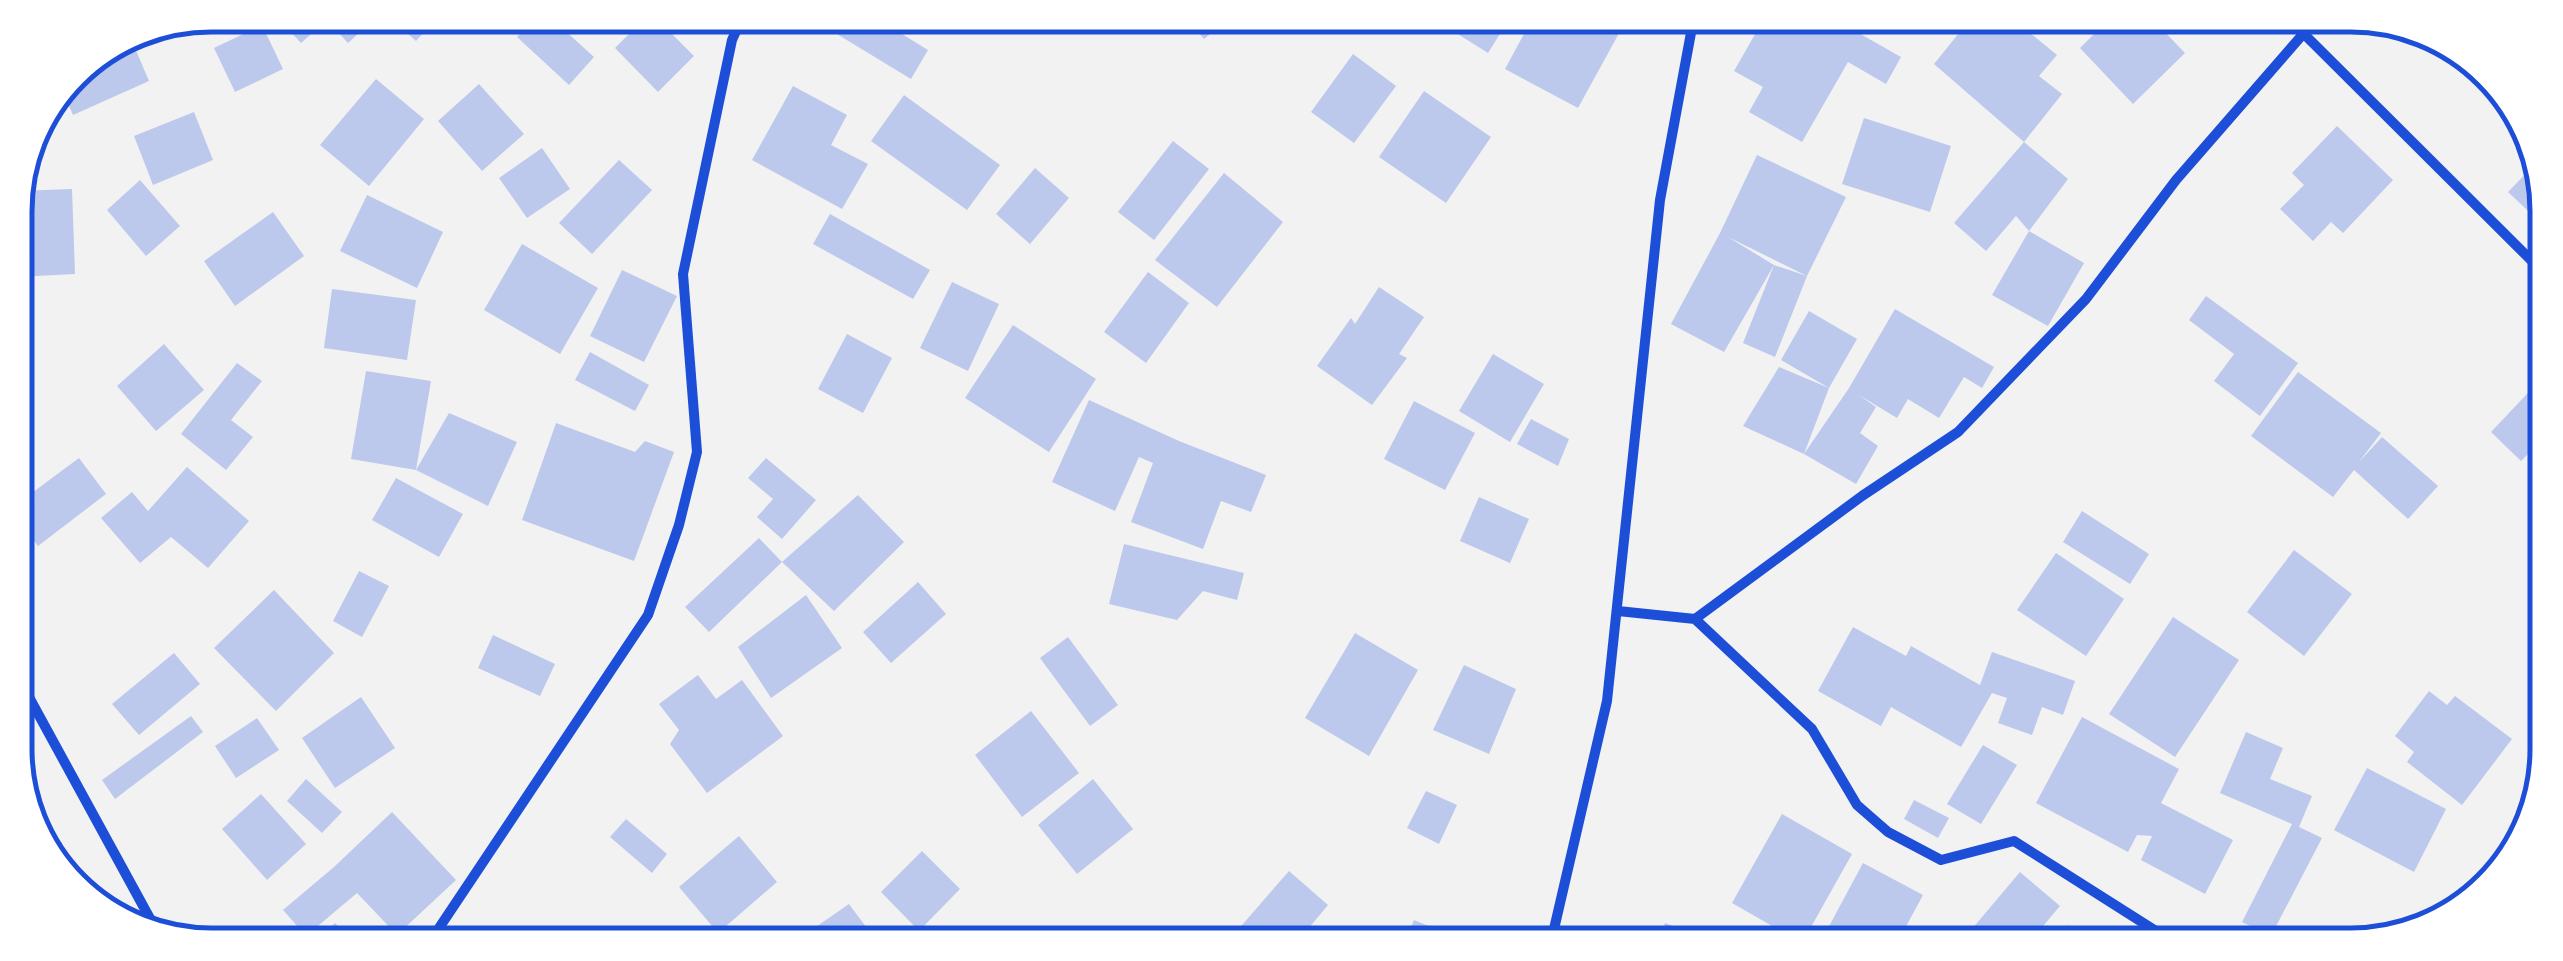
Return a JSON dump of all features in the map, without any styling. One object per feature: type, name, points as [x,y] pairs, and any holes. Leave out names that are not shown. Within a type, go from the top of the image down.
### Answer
[{"type":"street","points":[[1554,928],[1607,701],[1660,200],[1692,32]]},
{"type":"street","points":[[1695,619],[1862,496],[1958,432],[2086,299],[2176,180],[2305,32]]},
{"type":"street","points":[[2309,32],[2530,259]]},
{"type":"street","points":[[439,928],[648,615],[679,525],[697,452],[683,274],[735,33]]},
{"type":"street","points":[[1618,612],[1695,619],[1812,729],[1856,806],[1888,832],[1941,860],[2014,841],[2151,928]]},
{"type":"street","points":[[32,703],[149,917]]},
{"type":"building","points":[[1455,32],[1501,32],[1488,53]]},
{"type":"building","points":[[1525,32],[1620,32],[1578,108],[1505,69]]},
{"type":"building","points":[[1756,32],[1857,32],[1901,57],[1886,84],[1848,62],[1802,142],[1749,112],[1763,87],[1734,71]]},
{"type":"building","points":[[1960,32],[2029,32],[2057,55],[2039,76],[2062,94],[2024,142],[1934,64]]},
{"type":"building","points":[[2096,32],[2165,32],[2185,53],[2133,104],[2080,48]]},
{"type":"building","points":[[245,33],[266,33],[283,69],[235,92],[214,48]]},
{"type":"building","points":[[292,33],[312,33],[301,43]]},
{"type":"building","points":[[339,33],[359,33],[348,43]]},
{"type":"building","points":[[407,33],[423,33],[416,41]]},
{"type":"building","points":[[521,33],[567,33],[594,57],[569,85],[517,37]]},
{"type":"building","points":[[630,33],[671,33],[694,56],[658,92],[615,48]]},
{"type":"building","points":[[835,33],[900,33],[928,50],[911,79]]},
{"type":"building","points":[[136,49],[149,81],[73,115],[69,105],[85,85]]},
{"type":"building","points":[[1353,54],[1396,86],[1354,143],[1311,112]]},
{"type":"building","points":[[376,79],[424,119],[369,186],[320,145]]},
{"type":"building","points":[[479,84],[524,134],[482,171],[438,121]]},
{"type":"building","points":[[793,86],[847,115],[831,145],[868,164],[842,209],[752,160]]},
{"type":"building","points":[[1424,91],[1491,137],[1446,203],[1379,157]]},
{"type":"building","points":[[904,95],[1000,165],[967,210],[871,141]]},
{"type":"building","points":[[194,112],[213,160],[153,185],[134,136]]},
{"type":"building","points":[[1864,118],[1951,146],[1930,212],[1842,184]]},
{"type":"building","points":[[2337,126],[2393,180],[2343,233],[2331,222],[2313,241],[2280,209],[2304,185],[2292,173]]},
{"type":"building","points":[[1173,141],[1209,169],[1154,240],[1118,212]]},
{"type":"building","points":[[2024,142],[2068,179],[2029,231],[2016,216],[1986,251],[1954,223]]},
{"type":"building","points":[[542,148],[570,189],[527,218],[499,178]]},
{"type":"building","points":[[1757,155],[1846,197],[1807,276],[1728,237],[1774,265],[1724,352],[1671,324]]},
{"type":"building","points":[[619,160],[652,190],[592,254],[559,223]]},
{"type":"building","points":[[1035,168],[1069,198],[1030,244],[996,214]]},
{"type":"building","points":[[1224,173],[1283,222],[1217,307],[1155,260]]},
{"type":"building","points":[[2526,174],[2530,213],[2508,192]]},
{"type":"building","points":[[140,180],[180,226],[146,256],[107,210]]},
{"type":"building","points":[[72,189],[75,274],[33,276],[34,190]]},
{"type":"building","points":[[367,195],[443,232],[417,288],[340,251]]},
{"type":"building","points":[[273,212],[304,256],[235,306],[204,261]]},
{"type":"building","points":[[830,214],[930,270],[913,299],[813,244]]},
{"type":"building","points":[[2029,231],[2084,263],[2048,326],[1992,295]]},
{"type":"building","points":[[522,244],[598,288],[560,354],[484,310]]},
{"type":"building","points":[[1774,265],[1807,276],[1775,357],[1743,343]]},
{"type":"building","points":[[622,270],[677,296],[644,362],[590,336]]},
{"type":"building","points":[[1148,272],[1189,303],[1146,363],[1104,332]]},
{"type":"building","points":[[952,282],[999,304],[968,371],[920,348]]},
{"type":"building","points":[[1379,287],[1424,317],[1399,354],[1407,358],[1372,405],[1317,366],[1351,318],[1355,324]]},
{"type":"building","points":[[332,289],[416,300],[407,360],[324,348]]},
{"type":"building","points":[[2206,296],[2298,363],[2260,416],[2214,381],[2234,354],[2189,320]]},
{"type":"building","points":[[1895,309],[1994,367],[1982,388],[1964,377],[1939,418],[1908,399],[1897,418],[1859,395],[1876,407],[1860,433],[1878,446],[1856,484],[1804,454],[1849,388]]},
{"type":"building","points":[[1809,311],[1857,339],[1829,388],[1781,360]]},
{"type":"building","points":[[1013,325],[1096,379],[1049,452],[965,398]]},
{"type":"building","points":[[847,334],[892,358],[863,413],[818,389]]},
{"type":"building","points":[[164,344],[204,390],[156,431],[117,386]]},
{"type":"building","points":[[590,352],[649,385],[635,411],[575,380]]},
{"type":"building","points":[[1493,354],[1544,384],[1510,442],[1459,411]]},
{"type":"building","points":[[237,363],[262,381],[231,420],[253,437],[226,470],[181,434]]},
{"type":"building","points":[[1779,367],[1829,388],[1804,454],[1743,426]]},
{"type":"building","points":[[366,371],[431,381],[416,470],[351,459]]},
{"type":"building","points":[[2298,372],[2381,433],[2359,462],[2382,437],[2438,486],[2408,519],[2354,470],[2333,497],[2251,436]]},
{"type":"building","points":[[2530,391],[2530,452],[2521,461],[2491,432]]},
{"type":"building","points":[[1089,400],[1266,475],[1251,512],[1221,501],[1203,549],[1131,522],[1153,463],[1139,457],[1115,511],[1052,482]]},
{"type":"building","points":[[1414,401],[1475,433],[1445,490],[1384,459]]},
{"type":"building","points":[[449,413],[517,442],[488,506],[416,470]]},
{"type":"building","points":[[1531,419],[1569,439],[1558,466],[1517,444]]},
{"type":"building","points":[[556,423],[635,452],[645,441],[674,452],[634,561],[522,520]]},
{"type":"building","points":[[79,458],[106,494],[38,546],[32,539],[32,493]]},
{"type":"building","points":[[766,458],[816,500],[782,539],[757,517],[773,499],[748,478]]},
{"type":"building","points":[[187,467],[249,521],[208,568],[171,537],[140,563],[101,518],[132,492],[148,511]]},
{"type":"building","points":[[396,478],[463,514],[439,557],[372,520]]},
{"type":"building","points":[[858,495],[904,542],[834,611],[782,562]]},
{"type":"building","points":[[1479,497],[1529,519],[1510,563],[1460,541]]},
{"type":"building","points":[[2082,511],[2149,554],[2130,584],[2063,542]]},
{"type":"building","points":[[759,538],[782,562],[709,632],[685,607]]},
{"type":"building","points":[[1124,544],[1244,573],[1237,600],[1203,591],[1177,620],[1109,604]]},
{"type":"building","points":[[2294,550],[2352,594],[2304,656],[2247,612]]},
{"type":"building","points":[[2056,553],[2124,599],[2086,656],[2017,610]]},
{"type":"building","points":[[359,571],[389,586],[362,637],[333,621]]},
{"type":"building","points":[[918,582],[946,614],[891,663],[863,632]]},
{"type":"building","points":[[274,590],[334,653],[276,711],[214,648]]},
{"type":"building","points":[[806,595],[842,648],[771,698],[738,647]]},
{"type":"building","points":[[2173,617],[2239,660],[2175,757],[2109,714]]},
{"type":"building","points":[[1853,627],[1906,656],[1911,646],[1980,685],[1992,652],[2075,681],[2063,715],[2042,707],[2032,735],[1998,723],[2007,698],[1992,693],[1961,747],[1891,707],[1881,726],[1818,691]]},
{"type":"building","points":[[1355,633],[1418,670],[1369,756],[1305,718]]},
{"type":"building","points":[[493,635],[555,664],[540,696],[478,668]]},
{"type":"building","points":[[1068,637],[1118,705],[1090,726],[1040,658]]},
{"type":"building","points":[[174,653],[200,684],[139,735],[112,704]]},
{"type":"building","points":[[1464,665],[1516,689],[1489,754],[1433,730]]},
{"type":"building","points":[[698,675],[716,699],[742,680],[783,736],[707,793],[670,744],[679,730],[659,704]]},
{"type":"building","points":[[2429,691],[2447,705],[2455,696],[2512,739],[2462,805],[2407,762],[2414,752],[2395,736]]},
{"type":"building","points":[[361,697],[395,748],[335,788],[302,738]]},
{"type":"building","points":[[1031,711],[1079,773],[1022,817],[975,755]]},
{"type":"building","points":[[191,716],[203,732],[115,799],[102,780]]},
{"type":"building","points":[[2082,717],[2179,769],[2161,803],[2233,840],[2205,894],[2141,860],[2152,836],[2137,835],[2128,852],[2036,803]]},
{"type":"building","points":[[257,718],[279,750],[236,778],[215,746]]},
{"type":"building","points":[[2246,732],[2283,748],[2270,779],[2312,796],[2299,827],[2322,838],[2275,928],[2254,928],[2242,922],[2292,824],[2220,793]]},
{"type":"building","points":[[1983,745],[2017,765],[1981,824],[1947,804]]},
{"type":"building","points":[[2367,768],[2446,809],[2414,872],[2334,830]]},
{"type":"building","points":[[306,779],[342,812],[322,833],[287,801]]},
{"type":"building","points":[[1093,779],[1133,829],[1077,874],[1038,825]]},
{"type":"building","points":[[1426,791],[1457,805],[1439,844],[1407,828]]},
{"type":"building","points":[[261,794],[306,844],[267,880],[222,829]]},
{"type":"building","points":[[1914,800],[1949,818],[1938,838],[1904,819]]},
{"type":"building","points":[[392,812],[456,880],[405,928],[390,928],[357,893],[315,928],[299,928],[283,910]]},
{"type":"building","points":[[1782,814],[1852,854],[1810,928],[1776,928],[1732,903]]},
{"type":"building","points":[[626,819],[667,854],[652,873],[610,837]]},
{"type":"building","points":[[739,836],[777,882],[724,928],[714,928],[679,887]]},
{"type":"building","points":[[922,851],[960,889],[922,928],[916,928],[881,892]]},
{"type":"building","points":[[1863,863],[1923,895],[1905,928],[1828,928]]},
{"type":"building","points":[[1289,871],[1328,905],[1309,928],[1239,928]]},
{"type":"building","points":[[2020,872],[2060,906],[2041,928],[1973,928]]},
{"type":"building","points":[[849,904],[867,928],[814,928]]},
{"type":"building","points":[[1414,920],[1434,928],[1411,928]]}]
